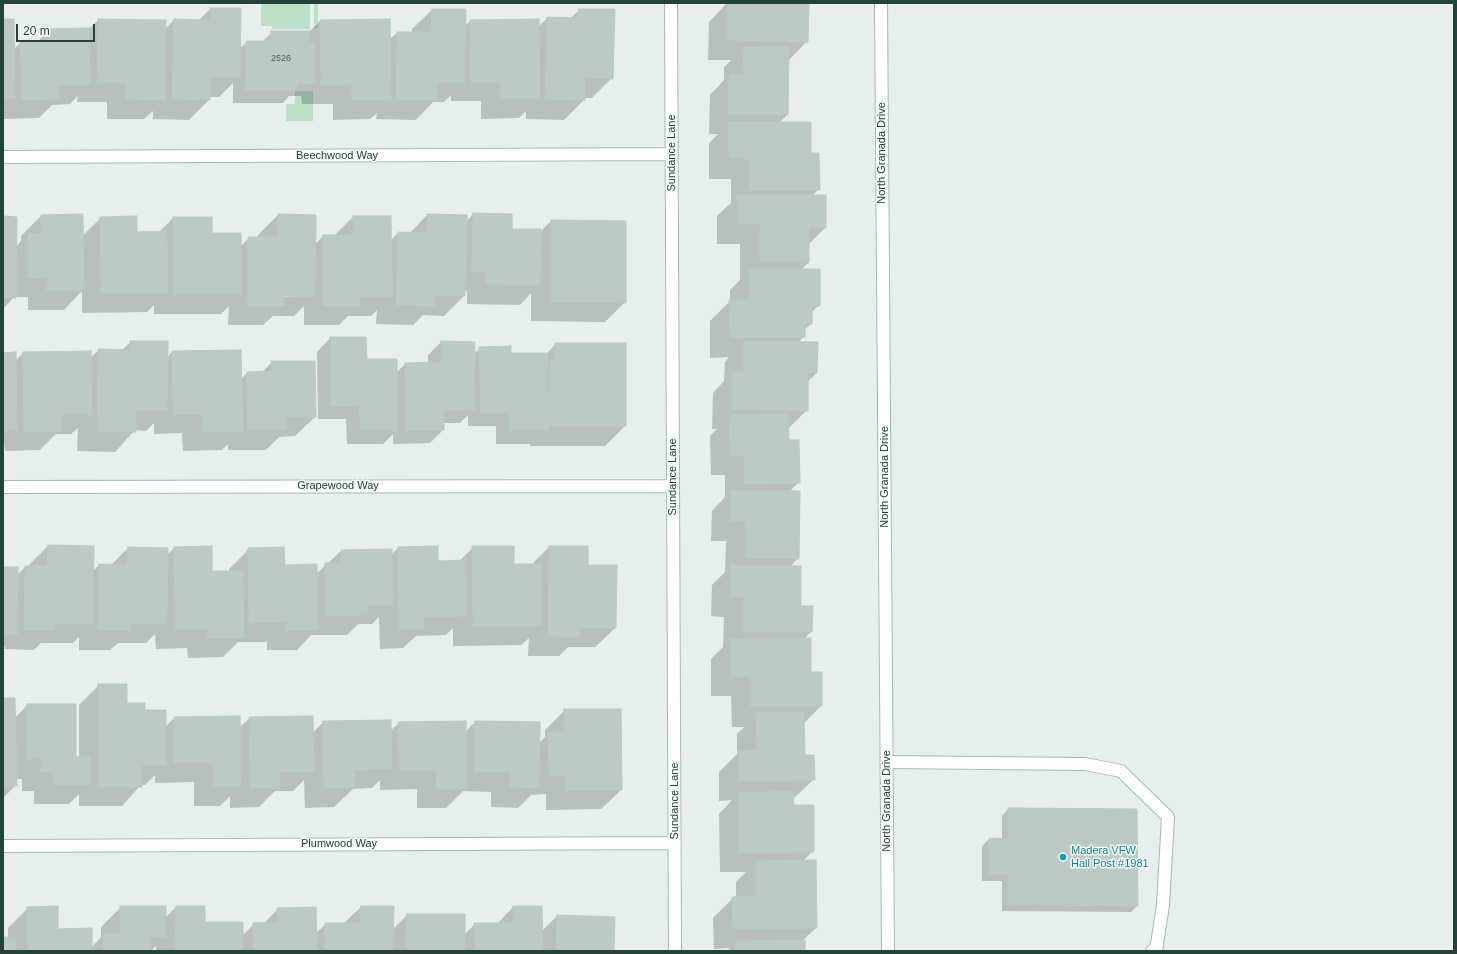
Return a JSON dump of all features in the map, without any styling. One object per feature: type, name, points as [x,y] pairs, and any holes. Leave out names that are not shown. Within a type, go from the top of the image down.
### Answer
[{"type":"street","name":"Sundance Lane","points":[[671,3],[675,951]]},
{"type":"street","name":"North Granada Drive","points":[[881,3],[888,951]]},
{"type":"street","name":"Beechwood Way","points":[[3,157],[672,154]]},
{"type":"street","name":"Grapewood Way","points":[[3,487],[673,486]]},
{"type":"street","points":[[887,762],[1085,764],[1121,771],[1168,816],[1163,905],[1156,951]]},
{"type":"street","name":"Plumwood Way","points":[[3,846],[675,842]]},
{"type":"street","points":[[1152,951],[1162,951]]},
{"type":"green space","points":[[261,3],[310,3],[310,29],[272,29],[272,26],[261,26]]},
{"type":"green space","points":[[314,3],[318,3],[318,28],[314,28]]},
{"type":"green space","points":[[295,91],[313,91],[313,121],[286,121],[286,104],[295,104]]},
{"type":"building","points":[[728,3],[809,3],[808,42],[728,40]]},
{"type":"building","points":[[210,8],[241,8],[240,78],[210,77],[210,100],[172,99],[174,19],[210,20]]},
{"type":"building","points":[[432,9],[466,9],[464,83],[437,83],[436,100],[396,100],[397,32],[431,32]]},
{"type":"building","points":[[579,9],[615,9],[613,79],[585,78],[585,100],[545,99],[547,17],[578,18]]},
{"type":"building","points":[[3,19],[14,19],[15,98],[3,99]]},
{"type":"building","points":[[98,19],[166,20],[165,100],[126,99],[126,83],[97,83]]},
{"type":"building","points":[[390,19],[391,100],[352,100],[352,84],[321,85],[320,20]]},
{"type":"building","points":[[539,19],[540,99],[500,99],[500,82],[471,82],[470,20]]},
{"type":"building","points":[[89,28],[90,85],[59,86],[59,99],[22,100],[20,41],[48,41],[48,29]]},
{"type":"building","points":[[271,31],[309,31],[309,42],[315,42],[315,84],[297,84],[297,90],[246,90],[246,41],[271,41]]},
{"type":"building","points":[[744,47],[789,47],[788,115],[728,114],[729,74],[743,74]]},
{"type":"building","points":[[728,122],[811,122],[811,153],[819,153],[820,190],[750,190],[750,159],[729,159]]},
{"type":"building","points":[[737,195],[826,195],[826,228],[809,228],[809,263],[760,263],[760,224],[737,224]]},
{"type":"building","points":[[473,213],[512,214],[512,229],[541,229],[540,285],[486,284],[486,272],[472,272]]},
{"type":"building","points":[[83,214],[84,290],[47,291],[47,278],[28,278],[28,234],[41,233],[41,215]]},
{"type":"building","points":[[278,214],[316,215],[315,297],[284,296],[284,306],[248,306],[248,237],[278,237]]},
{"type":"building","points":[[427,214],[467,215],[465,296],[434,296],[434,306],[396,305],[398,232],[427,233]]},
{"type":"building","points":[[3,216],[17,217],[16,298],[3,297]]},
{"type":"building","points":[[137,216],[137,232],[167,231],[168,293],[101,294],[100,217]]},
{"type":"building","points":[[353,216],[391,216],[392,297],[360,297],[360,306],[323,306],[323,235],[353,235]]},
{"type":"building","points":[[173,217],[212,217],[212,233],[241,233],[241,295],[174,295]]},
{"type":"building","points":[[551,220],[626,221],[626,303],[551,302]]},
{"type":"building","points":[[749,269],[820,269],[820,306],[812,306],[812,324],[805,324],[805,337],[730,338],[729,300],[749,300]]},
{"type":"building","points":[[330,337],[366,337],[367,359],[397,359],[397,431],[361,431],[359,406],[331,406]]},
{"type":"building","points":[[130,341],[168,341],[167,411],[136,411],[136,432],[97,432],[98,349],[130,350]]},
{"type":"building","points":[[441,341],[475,342],[474,410],[444,410],[444,430],[406,431],[405,363],[441,362]]},
{"type":"building","points":[[744,341],[818,342],[817,373],[808,373],[808,411],[732,409],[732,372],[744,372]]},
{"type":"building","points":[[555,343],[626,343],[626,426],[550,426],[550,360],[555,360]]},
{"type":"building","points":[[511,346],[511,353],[548,353],[549,431],[509,431],[509,413],[481,413],[479,347]]},
{"type":"building","points":[[241,350],[243,431],[202,432],[202,414],[173,415],[172,351]]},
{"type":"building","points":[[91,351],[92,415],[61,415],[61,431],[24,432],[23,352]]},
{"type":"building","points":[[16,352],[17,431],[3,431],[3,353]]},
{"type":"building","points":[[271,361],[315,361],[316,417],[287,417],[287,431],[248,431],[247,372],[272,371]]},
{"type":"building","points":[[788,414],[789,440],[799,440],[800,483],[745,484],[744,455],[730,456],[729,415]]},
{"type":"building","points":[[731,490],[800,491],[799,559],[745,558],[745,521],[730,521]]},
{"type":"building","points":[[48,545],[94,546],[93,624],[55,624],[55,630],[24,630],[25,566],[47,566]]},
{"type":"building","points":[[212,546],[212,571],[243,571],[244,638],[207,638],[207,629],[175,629],[174,547]]},
{"type":"building","points":[[438,546],[438,561],[465,560],[467,616],[424,617],[424,629],[399,629],[398,547]]},
{"type":"building","points":[[472,546],[514,546],[514,564],[541,564],[542,626],[473,626]]},
{"type":"building","points":[[549,546],[588,546],[588,565],[617,565],[616,628],[580,628],[580,637],[548,636]]},
{"type":"building","points":[[128,547],[168,548],[167,624],[131,623],[131,631],[98,630],[99,564],[127,565]]},
{"type":"building","points":[[284,547],[285,565],[317,564],[318,630],[286,631],[286,622],[249,623],[248,548]]},
{"type":"building","points":[[392,549],[393,605],[368,605],[368,615],[326,616],[325,563],[341,563],[341,550]]},
{"type":"building","points":[[731,565],[801,566],[801,606],[813,606],[812,632],[743,632],[743,597],[731,597]]},
{"type":"building","points":[[3,567],[18,567],[17,635],[3,635]]},
{"type":"building","points":[[811,638],[811,672],[822,672],[822,706],[751,707],[751,676],[731,677],[730,639]]},
{"type":"building","points":[[98,684],[127,684],[127,703],[145,703],[145,710],[166,710],[166,765],[142,765],[142,787],[99,787]]},
{"type":"building","points":[[3,698],[15,698],[17,786],[3,786]]},
{"type":"building","points":[[27,704],[76,704],[76,757],[90,757],[90,785],[53,785],[53,772],[41,772],[41,759],[27,759]]},
{"type":"building","points":[[564,709],[621,709],[622,790],[565,791],[565,775],[549,776],[548,732],[564,732]]},
{"type":"building","points":[[804,712],[805,755],[814,755],[815,780],[739,781],[738,751],[757,750],[756,713]]},
{"type":"building","points":[[240,716],[241,787],[213,787],[213,763],[174,763],[174,717]]},
{"type":"building","points":[[313,716],[314,772],[280,772],[280,788],[250,788],[249,717]]},
{"type":"building","points":[[391,720],[392,769],[354,770],[355,788],[324,788],[323,721]]},
{"type":"building","points":[[466,721],[467,788],[437,789],[436,770],[399,770],[398,722]]},
{"type":"building","points":[[475,721],[540,722],[539,788],[510,787],[511,772],[474,772]]},
{"type":"building","points":[[793,791],[794,805],[814,805],[814,852],[739,853],[738,793]]},
{"type":"building","name":"Madera VFW Hall Post #1981","points":[[1008,808],[1137,809],[1138,906],[1008,905],[1008,875],[989,875],[989,838],[1008,839]]},
{"type":"building","points":[[816,860],[817,928],[733,929],[732,897],[756,896],[756,861]]},
{"type":"building","points":[[58,906],[58,929],[92,928],[92,951],[28,951],[27,907]]},
{"type":"building","points":[[120,906],[166,906],[166,937],[151,937],[151,951],[103,951],[103,934],[121,934]]},
{"type":"building","points":[[176,906],[205,906],[205,922],[243,922],[243,951],[175,951]]},
{"type":"building","points":[[361,906],[394,906],[393,951],[325,951],[325,923],[360,923]]},
{"type":"building","points":[[513,906],[542,906],[543,951],[475,951],[474,923],[513,923]]},
{"type":"building","points":[[316,907],[317,951],[254,951],[253,923],[277,922],[277,908]]},
{"type":"building","points":[[407,914],[465,914],[465,951],[406,951]]},
{"type":"building","points":[[557,915],[615,917],[614,951],[556,951]]},
{"type":"building","points":[[3,937],[16,937],[16,951],[3,951]]},
{"type":"building","points":[[805,940],[805,951],[736,951],[736,941]]},
{"type":"place","name":"Madera VFW Hall Post #1981","points":[[1063,857]]}]
